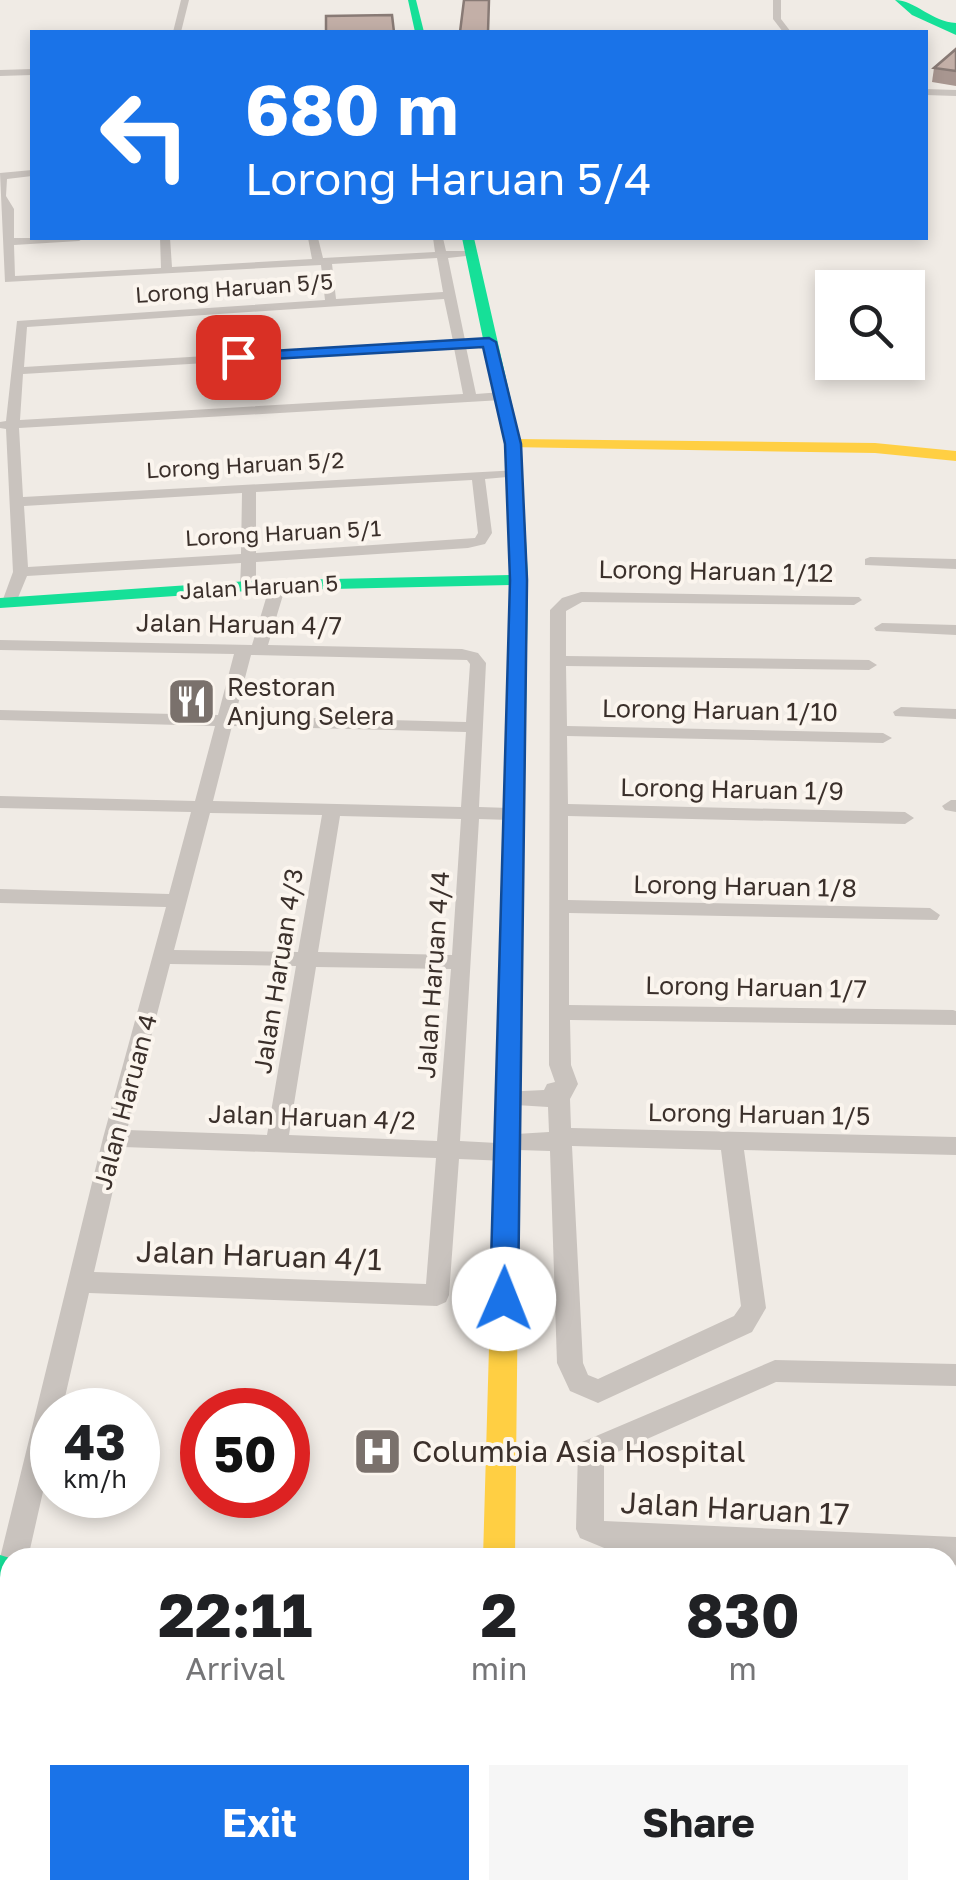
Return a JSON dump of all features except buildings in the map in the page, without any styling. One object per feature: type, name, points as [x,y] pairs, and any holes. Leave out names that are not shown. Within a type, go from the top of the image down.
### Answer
[{"type":"main road","points":[[412,0],[420,30]]},
{"type":"main road","points":[[899,0],[914,13],[955,27]]},
{"type":"main road","points":[[911,0],[955,27]]},
{"type":"main road","points":[[470,245],[513,444],[519,580],[499,1548]]},
{"type":"main road","points":[[513,444],[875,448],[956,456]]},
{"type":"main road","name":"Jalan Haruan 5","points":[[5,603],[248,586],[519,580]]},
{"type":"street","points":[[178,30],[185,0]]},
{"type":"street","points":[[777,0],[777,18],[785,30]]},
{"type":"street","points":[[0,74],[30,72]]},
{"type":"street","points":[[928,92],[956,93]]},
{"type":"street","points":[[30,173],[4,175],[0,196],[13,208],[7,242],[10,280],[442,254],[470,245]]},
{"type":"street","points":[[7,242],[43,240]]},
{"type":"street","points":[[166,240],[167,271]]},
{"type":"street","points":[[314,240],[331,302]]},
{"type":"street","points":[[438,240],[470,397]]},
{"type":"street","name":"Lorong Haruan 5/5","points":[[16,372],[20,324],[450,295]]},
{"type":"street","points":[[5,603],[20,572],[7,425],[16,372],[489,342]]},
{"type":"street","points":[[7,425],[502,396]]},
{"type":"street","name":"Lorong Haruan 5/2","points":[[16,502],[515,473]]},
{"type":"street","name":"Lorong Haruan 5/1","points":[[20,572],[480,540],[485,534],[478,475]]},
{"type":"street","points":[[248,586],[249,487]]},
{"type":"street","points":[[870,562],[956,564]]},
{"type":"street","name":"Jalan Haruan 4","points":[[16,1548],[114,1138],[223,720],[251,649],[275,606],[278,585]]},
{"type":"street","name":"Lorong Haruan 1/12","points":[[559,1100],[568,1084],[560,1065],[558,1012],[558,610],[567,601],[582,596],[854,600]]},
{"type":"street","points":[[882,628],[956,630]]},
{"type":"street","name":"Jalan Haruan 4/7","points":[[0,645],[462,654],[477,658]]},
{"type":"street","name":"Jalan Haruan 4/4","points":[[437,1295],[462,962],[477,658]]},
{"type":"street","points":[[558,661],[869,665]]},
{"type":"street","points":[[900,712],[956,714]]},
{"type":"street","points":[[0,715],[474,726]]},
{"type":"street","name":"Lorong Haruan 1/10","points":[[557,732],[883,738]]},
{"type":"street","points":[[0,802],[514,814]]},
{"type":"street","name":"Jalan Haruan 4/3","points":[[277,1142],[332,809]]},
{"type":"street","name":"Lorong Haruan 1/9","points":[[557,810],[905,818]]},
{"type":"street","points":[[0,896],[177,901]]},
{"type":"street","name":"Lorong Haruan 1/8","points":[[558,906],[930,915]]},
{"type":"street","points":[[163,957],[462,962]]},
{"type":"street","name":"Lorong Haruan 1/7","points":[[558,1012],[952,1018]]},
{"type":"street","points":[[508,1098],[559,1100],[570,1363],[579,1383],[598,1391],[743,1324],[754,1308],[731,1141]]},
{"type":"street","name":"Lorong Haruan 1/5","points":[[507,1141],[546,1142],[560,1137],[956,1146]]},
{"type":"street","name":"Jalan Haruan 4/2","points":[[114,1138],[449,1148],[507,1141]]},
{"type":"street","name":"Jalan Haruan 4/1","points":[[79,1282],[437,1295]]},
{"type":"street","name":"Jalan Haruan 17","points":[[882,1548],[609,1537],[590,1529],[590,1450],[775,1371],[956,1375]]},
{"type":"traffic: fast","points":[[412,0],[420,30]]},
{"type":"traffic: fast","points":[[899,0],[915,13],[956,32]]},
{"type":"traffic: fast","points":[[950,25],[956,26]]},
{"type":"traffic: fast","points":[[468,240],[513,444],[519,580],[508,1102]]},
{"type":"traffic: fast","points":[[0,603],[248,586],[519,580]]},
{"type":"traffic: slow","points":[[513,444],[875,448],[956,456]]},
{"type":"traffic: slow","points":[[499,1548],[508,1102]]},
{"type":"place","name":"Restoran Anjung Selera","points":[[192,701]]},
{"type":"place","name":"Columbia Asia Hospital","points":[[377,1452]]},
{"type":"route","points":[[238,357],[489,342],[513,444],[519,580],[504,1299]]}]
